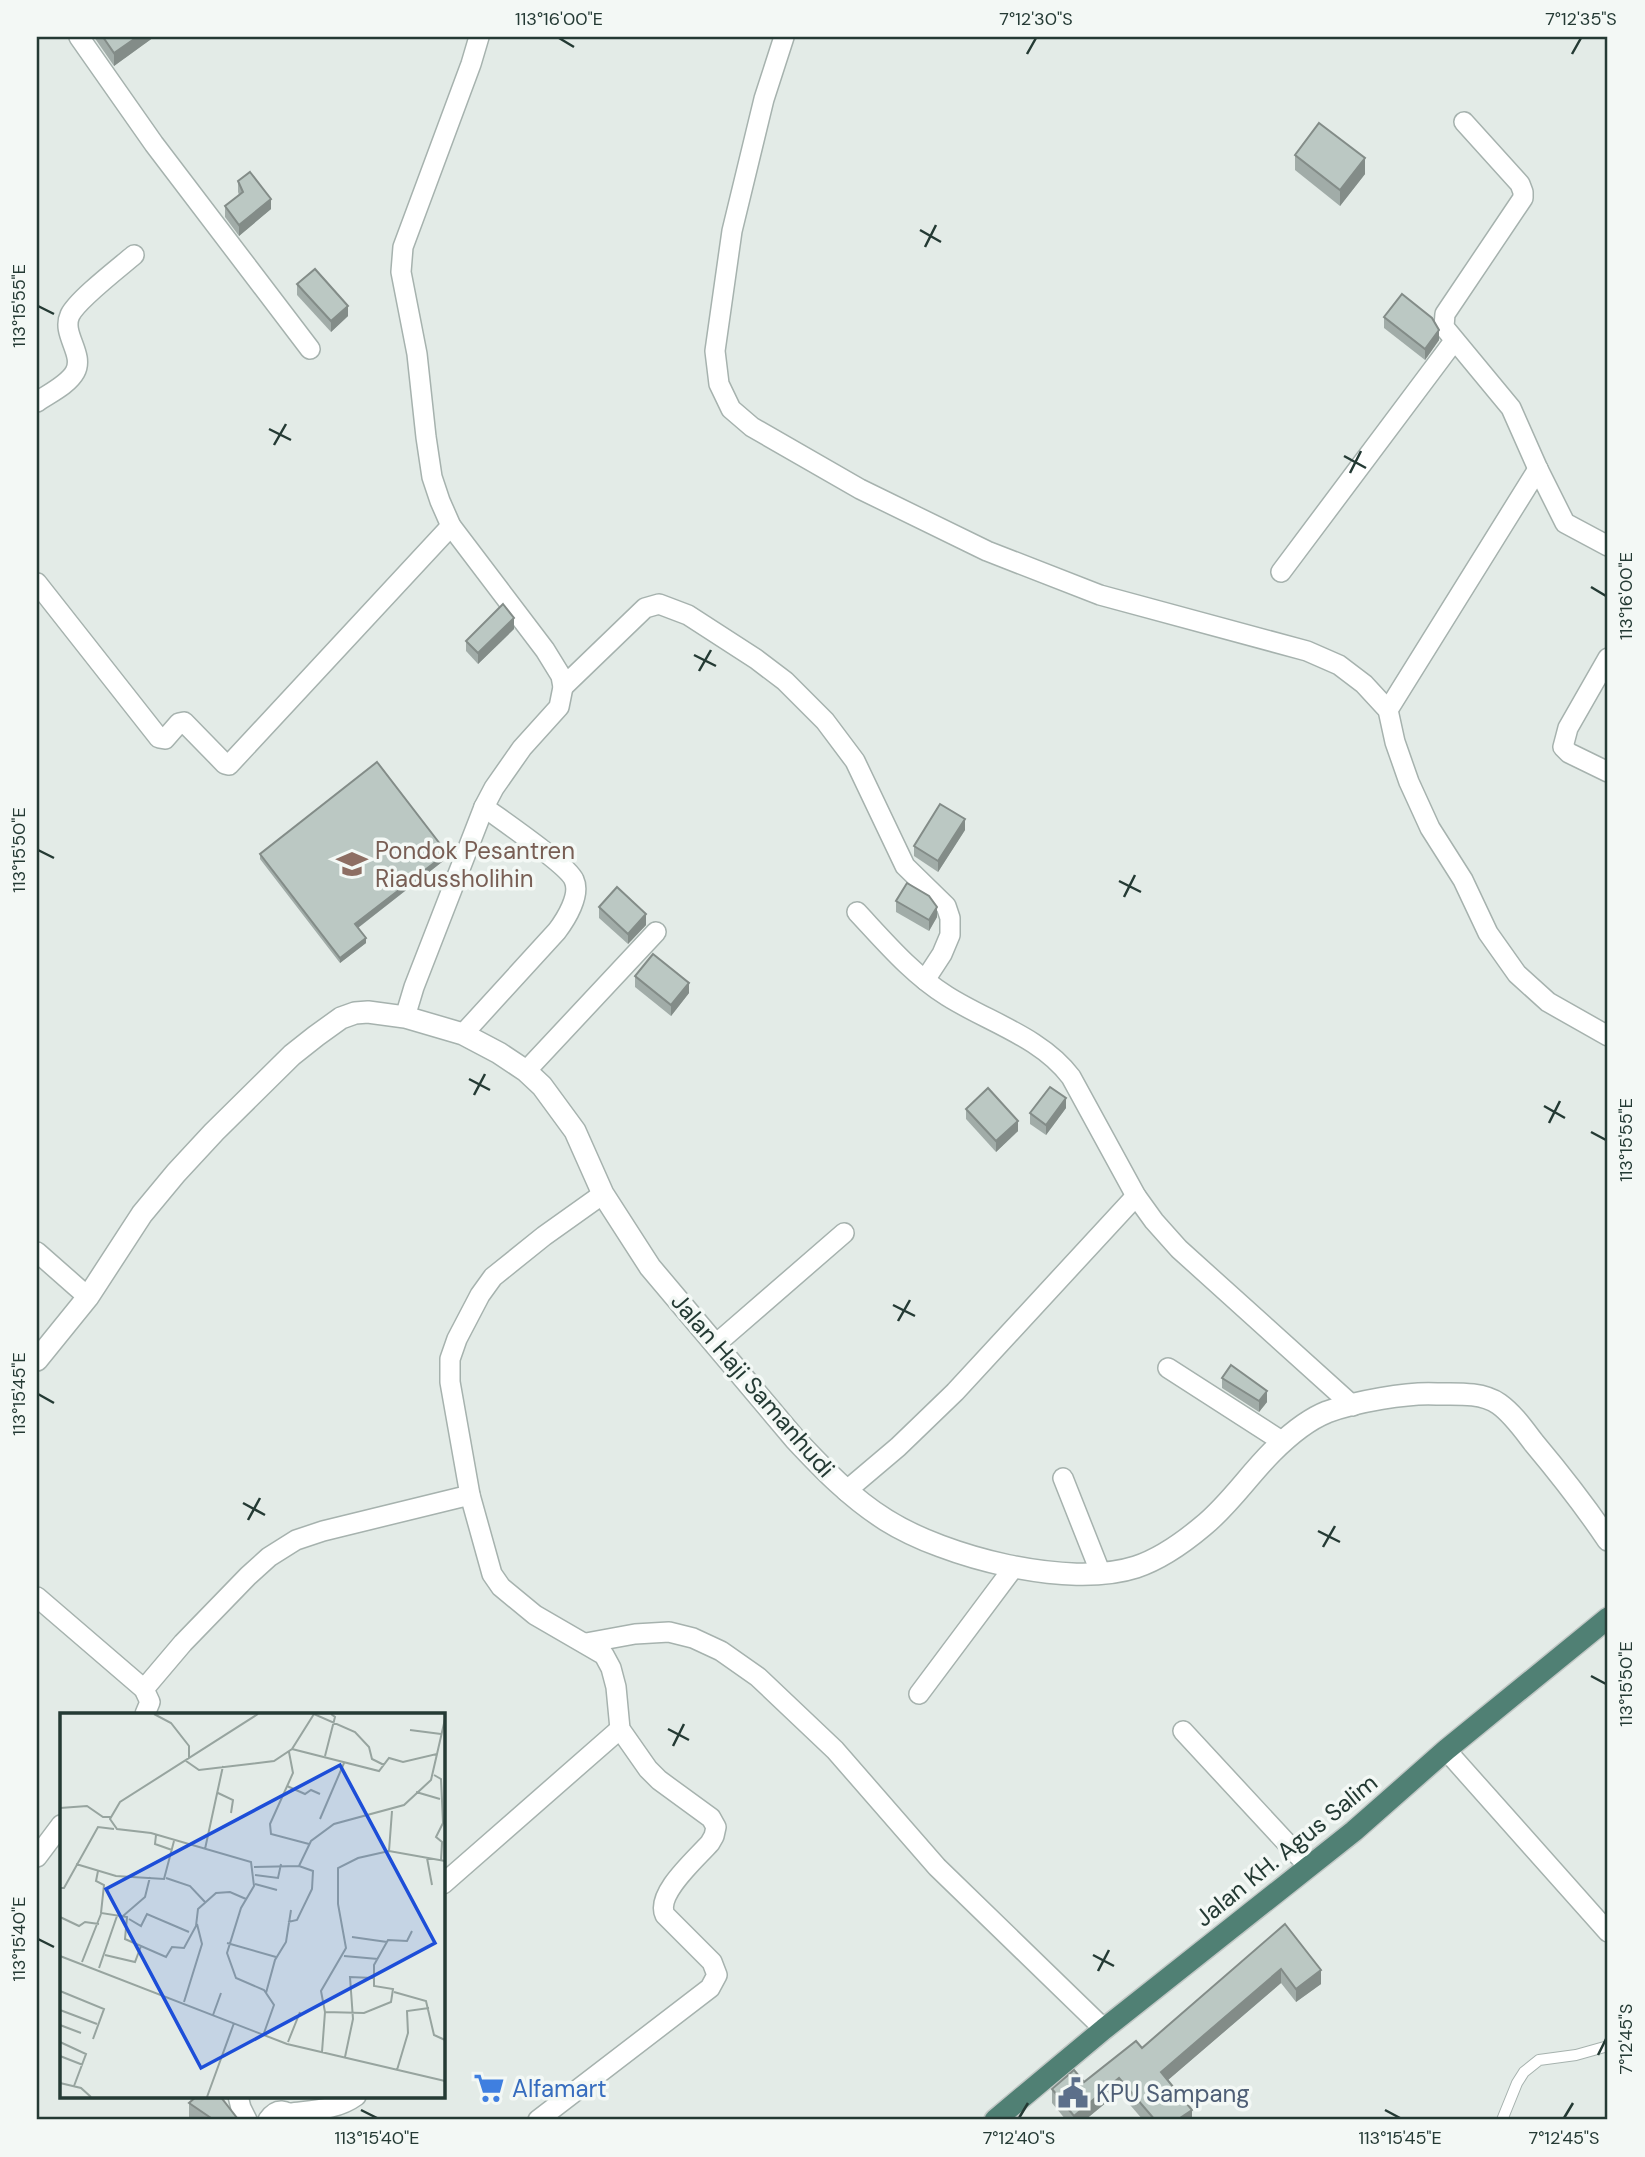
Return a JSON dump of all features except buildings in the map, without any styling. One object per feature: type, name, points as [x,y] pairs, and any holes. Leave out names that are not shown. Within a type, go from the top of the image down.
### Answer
[{"type":"highway","name":"Jalan KH. Agus Salim","points":[[995,2120],[1104,2029],[1354,1831],[1446,1751],[1608,1618]]},
{"type":"street","points":[[79,37],[169,164],[310,349]]},
{"type":"street","points":[[405,1017],[414,987],[484,807],[522,748],[559,707],[564,687],[561,676],[545,650],[451,526],[440,501],[432,477],[417,354],[401,272],[404,247],[479,37]]},
{"type":"street","points":[[784,37],[764,99],[732,230],[715,351],[719,384],[731,409],[751,427],[860,489],[987,551],[1100,595],[1307,651],[1339,665],[1364,684],[1388,709],[1395,742],[1409,782],[1430,828],[1463,880],[1488,933],[1517,974],[1548,1002],[1608,1036]]},
{"type":"street","points":[[1464,122],[1520,184],[1524,192],[1520,204],[1445,314],[1444,327],[1511,408],[1565,523],[1608,546]]},
{"type":"street","points":[[37,402],[76,371],[77,356],[69,338],[71,313],[134,256]]},
{"type":"street","points":[[1281,572],[1454,341]]},
{"type":"street","points":[[1388,709],[1538,469]]},
{"type":"street","points":[[37,583],[159,738],[165,739],[179,723],[184,722],[229,765],[451,526]]},
{"type":"street","points":[[564,687],[645,608],[659,604],[688,615],[716,632],[785,681],[825,721],[855,761],[905,866],[946,906],[950,918],[950,934],[942,954],[925,980]]},
{"type":"street","points":[[1608,658],[1568,728],[1563,747],[1569,753],[1608,772]]},
{"type":"street","points":[[463,1034],[557,931],[566,918],[576,885],[572,875],[554,859],[484,807]]},
{"type":"street","points":[[857,912],[900,958],[925,980],[964,1007],[1038,1046],[1064,1067],[1136,1196],[1154,1221],[1179,1249],[1353,1406]]},
{"type":"street","points":[[526,1071],[656,932]]},
{"type":"street","name":"Jalan Haji Samanhudi","points":[[37,1360],[88,1297],[142,1214],[214,1132],[292,1055],[341,1018],[368,1012],[405,1017],[463,1034],[526,1071],[542,1086],[575,1131],[603,1194],[650,1267],[795,1439],[846,1491],[888,1521],[940,1546],[1014,1567],[1056,1573],[1101,1574],[1135,1567],[1166,1553],[1205,1525],[1283,1442],[1308,1423],[1328,1412],[1387,1398],[1428,1393],[1468,1395],[1499,1404],[1544,1454],[1608,1540]]},
{"type":"street","points":[[538,2120],[710,1989],[717,1975],[712,1962],[665,1916],[662,1908],[669,1889],[710,1843],[715,1836],[716,1827],[711,1818],[659,1780],[634,1752],[620,1729],[616,1686],[604,1655],[535,1615],[501,1587],[492,1574],[470,1495],[450,1382],[450,1359],[457,1339],[480,1295],[493,1278],[534,1243],[603,1194]]},
{"type":"street","points":[[846,1491],[898,1447],[955,1392],[1136,1196]]},
{"type":"street","points":[[716,1343],[844,1233]]},
{"type":"street","points":[[37,1252],[88,1297]]},
{"type":"street","points":[[1168,1368],[1283,1442]]},
{"type":"street","points":[[1063,1478],[1101,1574]]},
{"type":"street","points":[[144,1689],[183,1643],[248,1576],[269,1557],[296,1540],[470,1495]]},
{"type":"street","points":[[919,1694],[1014,1567]]},
{"type":"street","points":[[37,1597],[144,1689],[150,1702],[145,1713]]},
{"type":"street","points":[[586,1643],[635,1634],[669,1632],[694,1638],[721,1651],[758,1677],[835,1749],[937,1867],[1104,2029]]},
{"type":"street","points":[[444,1883],[620,1729]]},
{"type":"street","points":[[1183,1731],[1309,1867]]},
{"type":"street","points":[[1446,1751],[1608,1932]]},
{"type":"street","points":[[37,1857],[60,1826]]},
{"type":"street","points":[[238,2098],[247,2120]]},
{"type":"street","points":[[268,2120],[277,2110],[285,2110],[293,2117],[344,2104],[353,2098]]},
{"type":"lane","points":[[1502,2120],[1517,2083],[1524,2072],[1539,2060],[1608,2046]]},
{"type":"place","name":"Pondok Pesantren Riadussholihin","points":[[352,864]]},
{"type":"place","name":"Alfamart","points":[[489,2088]]},
{"type":"place","name":"KPU Sampang","points":[[1073,2093]]}]
